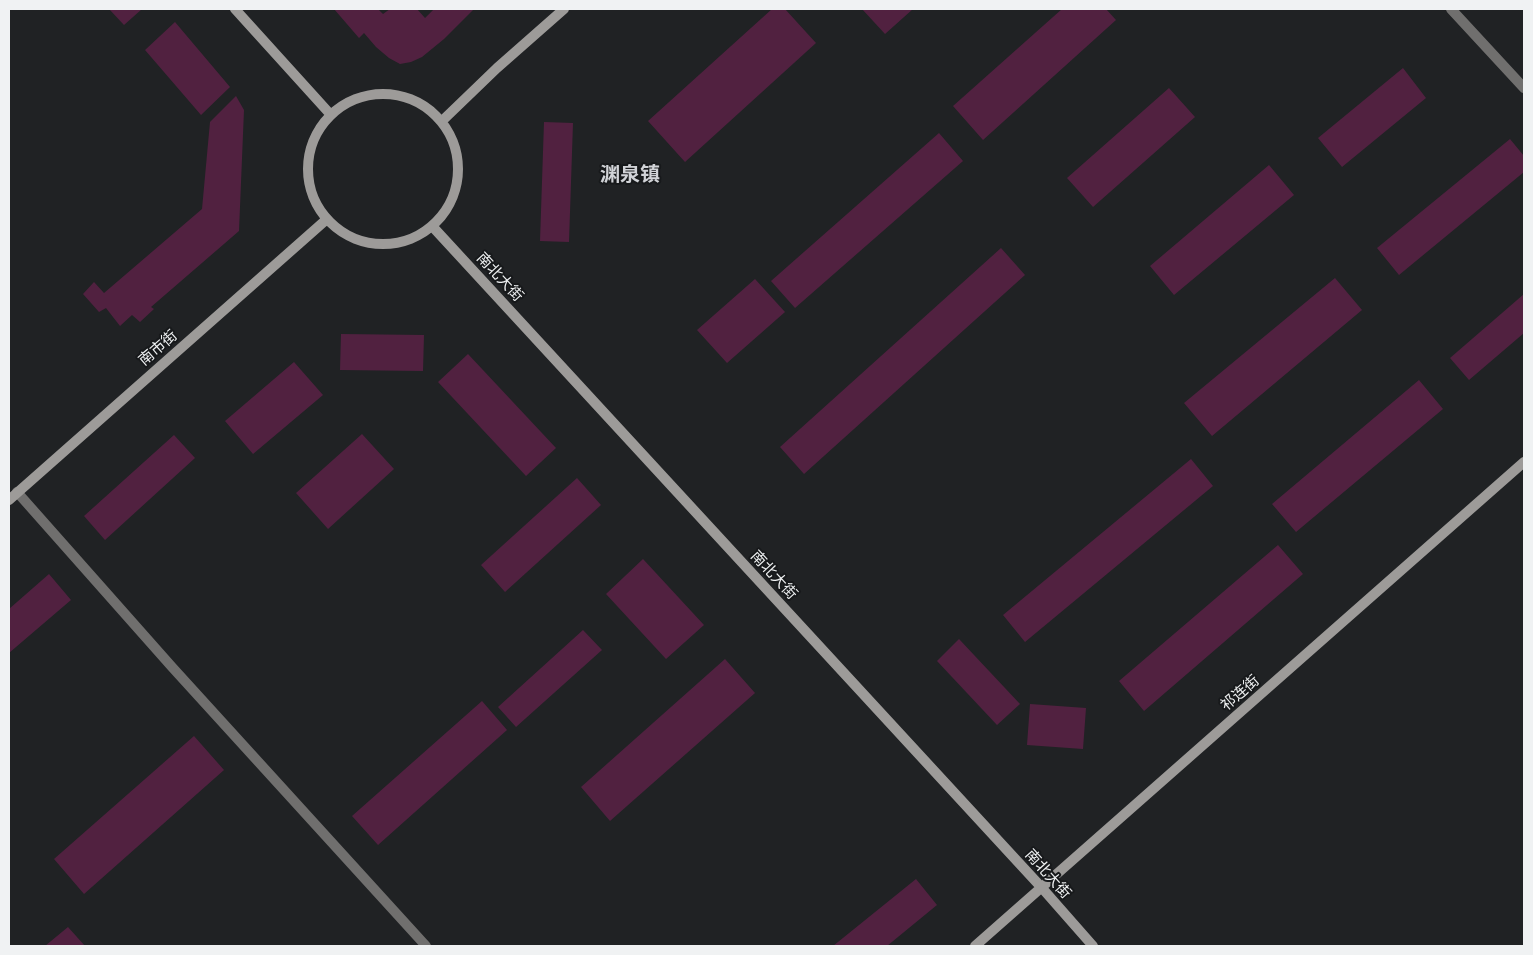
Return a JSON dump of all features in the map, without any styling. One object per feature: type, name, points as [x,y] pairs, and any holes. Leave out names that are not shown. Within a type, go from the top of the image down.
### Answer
[{"type":"street","points":[[235,9],[331,115]]},
{"type":"street","points":[[442,121],[497,68],[564,9]]},
{"type":"street","points":[[1451,9],[1524,88]]},
{"type":"street","points":[[366,95],[400,95],[431,110],[442,121],[456,146],[459,172],[456,187],[446,210],[432,226],[410,239],[393,244],[366,242],[349,236],[327,220],[316,203],[308,177],[309,157],[318,131],[331,115],[342,106],[366,95]]},
{"type":"street","name":"南市街","points":[[9,500],[327,220]]},
{"type":"street","name":"南北大街","points":[[432,226],[1042,888],[1093,946]]},
{"type":"street","name":"祁连街","points":[[975,946],[1524,462]]},
{"type":"street","points":[[17,492],[426,946]]},
{"type":"building","points":[[109,9],[142,9],[124,25]]},
{"type":"building","points":[[334,9],[378,9],[383,14],[390,9],[417,9],[425,18],[434,9],[474,9],[444,39],[422,57],[400,64],[376,47],[364,33],[359,38]]},
{"type":"building","points":[[772,9],[785,9],[816,43],[685,162],[648,121]]},
{"type":"building","points":[[862,9],[913,9],[885,34]]},
{"type":"building","points":[[1062,9],[1106,9],[1116,20],[983,140],[953,106]]},
{"type":"building","points":[[175,22],[230,87],[201,115],[145,50]]},
{"type":"building","points":[[1403,68],[1426,98],[1342,167],[1318,138]]},
{"type":"building","points":[[1169,88],[1195,117],[1093,207],[1067,178]]},
{"type":"building","points":[[236,96],[244,110],[239,231],[151,307],[154,309],[140,322],[132,315],[120,326],[106,308],[99,312],[83,294],[94,282],[104,293],[202,209],[210,122]]},
{"type":"building","points":[[544,122],[573,123],[569,242],[540,241]]},
{"type":"building","points":[[939,133],[963,161],[795,308],[771,281]]},
{"type":"building","points":[[1510,139],[1524,156],[1524,172],[1399,275],[1377,248]]},
{"type":"building","points":[[1269,165],[1294,195],[1174,295],[1150,266]]},
{"type":"building","points":[[1001,248],[1025,275],[804,474],[780,447]]},
{"type":"building","points":[[1335,278],[1362,310],[1212,436],[1184,403]]},
{"type":"building","points":[[755,279],[785,312],[727,363],[697,330]]},
{"type":"building","points":[[1524,294],[1524,333],[1469,380],[1450,358]]},
{"type":"building","points":[[341,334],[424,335],[423,371],[340,370]]},
{"type":"building","points":[[468,354],[556,448],[526,476],[438,382]]},
{"type":"building","points":[[294,362],[323,395],[253,454],[225,421]]},
{"type":"building","points":[[1419,380],[1443,409],[1296,532],[1272,504]]},
{"type":"building","points":[[362,434],[394,469],[328,529],[296,493]]},
{"type":"building","points":[[174,435],[195,458],[105,540],[84,516]]},
{"type":"building","points":[[1191,459],[1213,486],[1025,642],[1003,615]]},
{"type":"building","points":[[577,478],[601,505],[505,592],[481,565]]},
{"type":"building","points":[[1278,545],[1303,574],[1144,711],[1119,681]]},
{"type":"building","points":[[643,559],[704,625],[666,659],[606,594]]},
{"type":"building","points":[[49,574],[71,600],[9,653],[9,609]]},
{"type":"building","points":[[583,630],[602,650],[516,727],[498,707]]},
{"type":"building","points":[[959,639],[1020,704],[997,725],[937,661]]},
{"type":"building","points":[[725,659],[755,693],[610,821],[581,787]]},
{"type":"building","points":[[482,701],[507,730],[378,845],[352,816]]},
{"type":"building","points":[[1030,704],[1086,708],[1083,749],[1027,745]]},
{"type":"building","points":[[194,736],[224,770],[84,894],[54,859]]},
{"type":"building","points":[[916,879],[937,905],[887,946],[833,946]]},
{"type":"building","points":[[68,927],[85,946],[45,946]]},
{"type":"district","name":"渊泉镇","points":[[630,175]]}]
